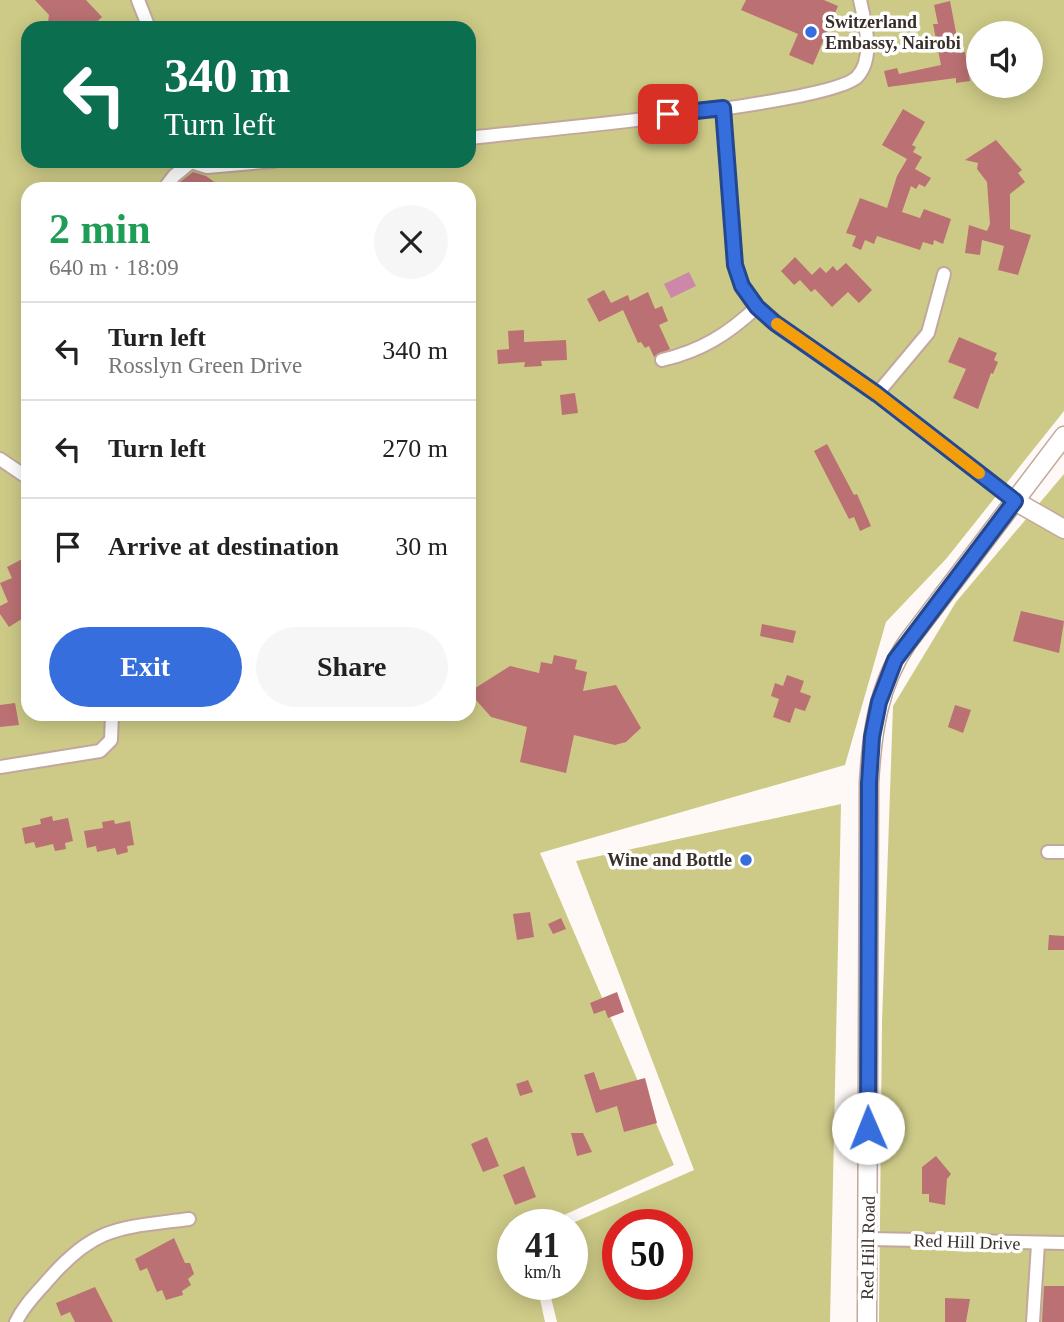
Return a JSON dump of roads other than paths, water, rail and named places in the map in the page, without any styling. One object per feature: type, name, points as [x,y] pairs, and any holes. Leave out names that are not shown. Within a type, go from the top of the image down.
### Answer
[{"type":"main road","name":"Red Hill Road","points":[[867,1322],[867,989],[872,737],[888,675],[907,643],[1064,436]]},
{"type":"main road","points":[[1015,501],[1064,529]]},
{"type":"street","points":[[138,0],[146,21]]},
{"type":"street","points":[[476,137],[723,108],[825,91],[851,81],[859,74],[866,60],[867,35],[860,0]]},
{"type":"street","points":[[723,108],[735,265],[742,286],[757,307],[775,323],[877,394],[1015,501]]},
{"type":"street","points":[[171,182],[185,168]]},
{"type":"street","points":[[877,394],[928,333],[944,274]]},
{"type":"street","points":[[662,359],[706,346],[733,330],[757,307]]},
{"type":"street","points":[[0,459],[21,473]]},
{"type":"street","points":[[0,767],[100,751],[111,740],[112,721]]},
{"type":"street","points":[[1048,852],[1064,852]]},
{"type":"street","points":[[16,1322],[22,1310],[61,1266],[80,1246],[98,1235],[189,1219]]},
{"type":"street","name":"Red Hill Drive","points":[[869,1239],[1064,1243]]},
{"type":"street","points":[[1033,1322],[1038,1244]]},
{"type":"place","name":"Switzerland Embassy, Nairobi","points":[[811,32]]},
{"type":"place","name":"Wine and Bottle","points":[[746,860]]}]
